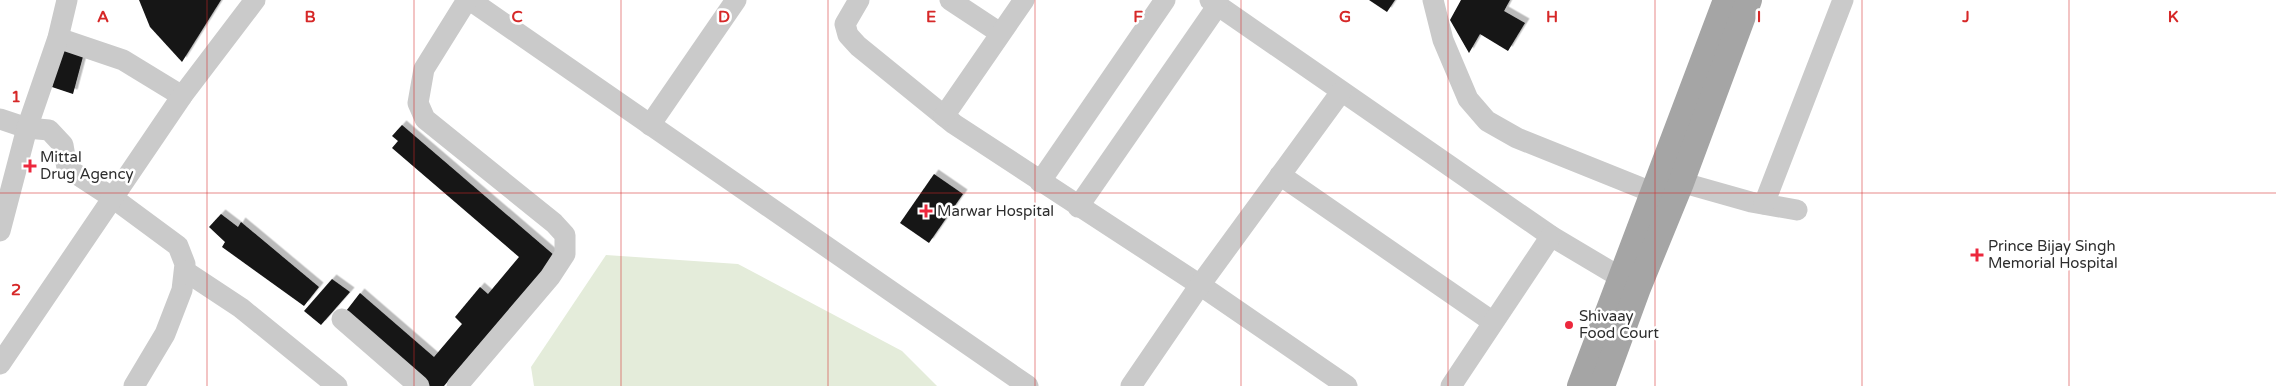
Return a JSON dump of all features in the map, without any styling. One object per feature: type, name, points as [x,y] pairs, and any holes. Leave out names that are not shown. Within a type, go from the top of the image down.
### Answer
[{"type":"main road","points":[[1666,188],[1726,0]]},
{"type":"main road","points":[[1580,386],[1629,283],[1666,188],[1749,0]]},
{"type":"main road","points":[[1602,386],[1629,283]]},
{"type":"street","points":[[0,231],[5,186],[58,38],[67,0]]},
{"type":"street","points":[[0,364],[182,96],[255,0]]},
{"type":"street","points":[[457,386],[550,277],[565,254],[565,235],[554,223],[425,119],[418,103],[424,69],[469,0],[1028,386]]},
{"type":"street","points":[[650,124],[736,0]]},
{"type":"street","points":[[859,0],[845,24],[848,35],[858,46],[944,116],[1040,182],[1200,285],[1347,386]]},
{"type":"street","points":[[950,0],[1000,33]]},
{"type":"street","points":[[944,116],[1024,0]]},
{"type":"street","points":[[1040,182],[1165,0]]},
{"type":"street","points":[[1433,0],[1444,40],[1468,99],[1487,121],[1516,138],[1666,188],[1797,210]]},
{"type":"street","points":[[1764,204],[1843,0]]},
{"type":"street","points":[[1078,207],[1214,3],[1340,92],[1551,236],[1629,283]]},
{"type":"street","points":[[58,38],[123,60],[182,96]]},
{"type":"street","points":[[1131,386],[1200,285],[1340,92]]},
{"type":"street","points":[[0,119],[27,128],[49,130],[63,145],[67,168],[113,198],[178,246],[186,264],[182,290],[165,334],[134,386]]},
{"type":"street","points":[[1280,175],[1494,322]]},
{"type":"street","points":[[1451,386],[1551,236]]},
{"type":"street","points":[[184,271],[241,308],[337,386]]},
{"type":"street","points":[[342,319],[419,386]]},
{"type":"green space","points":[[606,255],[738,264],[902,351],[937,386],[534,386],[531,367]]},
{"type":"building","points":[[139,0],[221,0],[182,62],[150,27]]},
{"type":"building","points":[[1369,0],[1395,0],[1387,12]]},
{"type":"building","points":[[1461,0],[1510,0],[1504,11],[1525,23],[1508,51],[1480,34],[1469,53],[1450,20]]},
{"type":"building","points":[[63,45],[85,49],[73,94],[52,87]]},
{"type":"building","points":[[402,125],[555,256],[444,386],[429,386],[343,315],[360,293],[434,357],[462,324],[455,317],[480,287],[488,294],[519,257],[392,148],[398,141],[392,136]]},
{"type":"building","points":[[934,174],[963,194],[929,243],[900,223]]},
{"type":"building","points":[[221,214],[238,227],[241,222],[319,287],[304,306],[222,247],[225,242],[209,227]]},
{"type":"building","points":[[332,279],[350,292],[321,325],[304,311]]},
{"type":"place","name":"Mittal Drug Agency","points":[[30,166]]},
{"type":"place","name":"Marwar Hospital","points":[[926,211]]},
{"type":"place","name":"Prince Bijay Singh Memorial Hospital","points":[[1977,255]]},
{"type":"place","name":"Shivaay Food Court","points":[[1569,325]]}]
